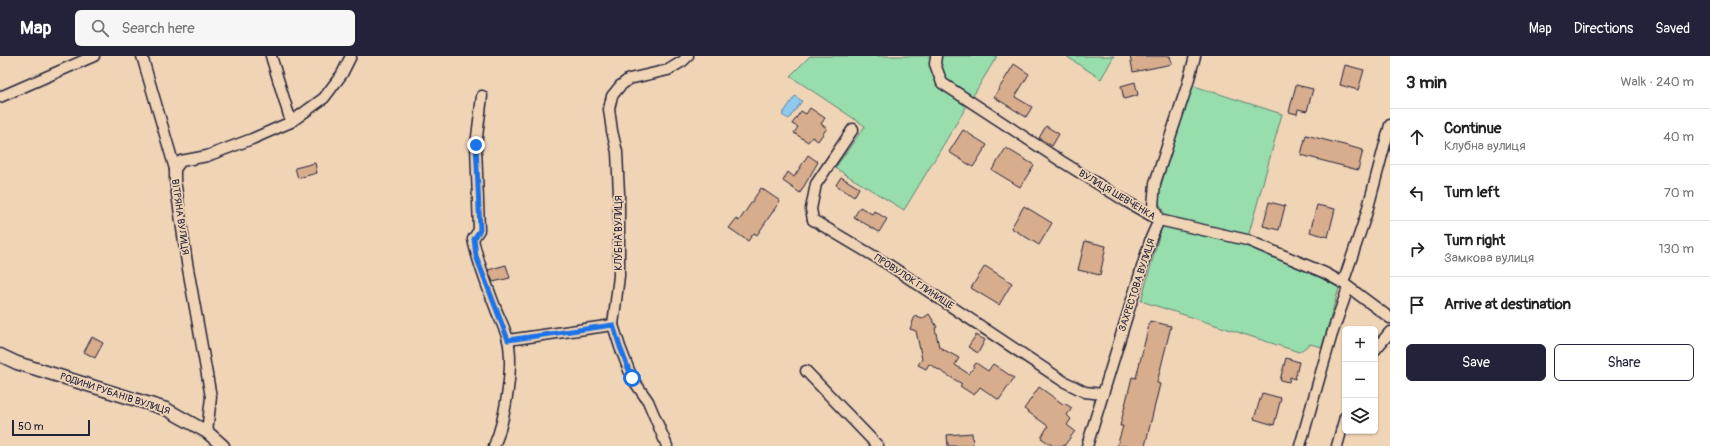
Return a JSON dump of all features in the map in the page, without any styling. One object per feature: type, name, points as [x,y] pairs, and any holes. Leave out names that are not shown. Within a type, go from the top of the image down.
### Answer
[{"type":"street","points":[[0,97],[94,56]]},
{"type":"street","points":[[142,56],[174,169]]},
{"type":"street","points":[[271,56],[291,122]]},
{"type":"street","name":"ВІТРЯНА ВУЛИЦЯ","points":[[207,432],[211,397],[187,263],[174,169],[181,161],[207,156],[291,122],[324,98],[342,74],[351,56]]},
{"type":"street","name":"КЛУБНА ВУЛИЦЯ","points":[[667,446],[648,401],[632,378],[613,325],[619,276],[619,209],[617,152],[609,109],[612,96],[620,86],[629,79],[668,70],[688,56]]},
{"type":"street","name":"ВУЛИЦЯ ШЕВЧЕНКА","points":[[936,56],[935,64],[942,83],[1061,161],[1127,202],[1159,220],[1247,240],[1325,273],[1346,285],[1390,318]]},
{"type":"street","points":[[1159,220],[1153,206],[1155,183],[1187,86],[1195,56]]},
{"type":"street","points":[[482,96],[476,145],[480,230],[474,239],[476,256],[508,340],[509,361],[505,410],[500,433],[494,446]]},
{"type":"street","points":[[1300,446],[1390,125]]},
{"type":"street","name":"ПРОВУЛОК ГЛИНИЩЕ","points":[[853,129],[816,184],[811,210],[813,220],[889,265],[1063,381],[1085,392],[1102,394]]},
{"type":"street","name":"ЗАХРЕСТОВА ВУЛИЦЯ","points":[[1087,446],[1151,238],[1159,220]]},
{"type":"street","points":[[508,340],[613,325]]},
{"type":"street","points":[[1378,346],[1390,332]]},
{"type":"street","name":"РОДИНИ РУБАНІВ ВУЛИЦЯ","points":[[0,355],[17,363],[166,409],[207,432],[223,446]]},
{"type":"street","points":[[806,371],[878,446]]},
{"type":"street","points":[[1337,446],[1342,428]]},
{"type":"green space","points":[[810,56],[997,56],[904,210],[835,168],[865,126],[790,76]]},
{"type":"green space","points":[[1066,56],[1114,56],[1101,79]]},
{"type":"green space","points":[[1191,85],[1282,114],[1248,237],[1339,288],[1322,347],[1310,344],[1299,352],[1141,301],[1165,215],[1157,198]]},
{"type":"water","points":[[795,96],[802,101],[789,119],[782,115]]},
{"type":"building","points":[[1130,56],[1170,56],[1172,64],[1133,72]]},
{"type":"building","points":[[1014,64],[1029,74],[1015,97],[1032,107],[1026,117],[994,97]]},
{"type":"building","points":[[1345,65],[1364,70],[1358,90],[1340,85]]},
{"type":"building","points":[[1135,82],[1138,95],[1124,99],[1121,86]]},
{"type":"building","points":[[1296,85],[1313,89],[1307,111],[1298,109],[1297,114],[1289,112]]},
{"type":"building","points":[[810,108],[825,118],[821,124],[827,128],[818,141],[812,137],[808,142],[794,133],[798,127],[792,124],[801,111],[806,114]]},
{"type":"building","points":[[1046,126],[1059,134],[1052,146],[1039,138]]},
{"type":"building","points":[[963,130],[987,145],[973,167],[949,152]]},
{"type":"building","points":[[1306,135],[1363,150],[1358,170],[1301,155]]},
{"type":"building","points":[[1006,148],[1034,165],[1020,187],[992,170]]},
{"type":"building","points":[[808,155],[818,162],[800,193],[783,181],[788,172],[794,177]]},
{"type":"building","points":[[315,163],[317,173],[298,178],[295,168]]},
{"type":"building","points":[[841,177],[859,188],[854,197],[836,185]]},
{"type":"building","points":[[761,188],[780,201],[757,235],[754,233],[748,241],[729,228],[736,219],[739,221]]},
{"type":"building","points":[[1269,202],[1285,206],[1279,230],[1263,226]]},
{"type":"building","points":[[1317,205],[1335,209],[1328,237],[1310,232]]},
{"type":"building","points":[[1024,206],[1052,223],[1039,245],[1011,228]]},
{"type":"building","points":[[860,207],[872,214],[874,211],[887,219],[879,232],[854,217]]},
{"type":"building","points":[[1085,241],[1106,246],[1100,275],[1078,270]]},
{"type":"building","points":[[506,265],[510,278],[493,282],[488,270]]},
{"type":"building","points":[[985,266],[1012,283],[999,305],[971,288]]},
{"type":"building","points":[[929,314],[937,327],[935,328],[939,347],[959,358],[955,365],[969,374],[976,363],[988,371],[993,364],[1014,378],[999,400],[980,387],[974,395],[960,386],[962,384],[929,364],[926,369],[918,365],[922,359],[916,331],[910,329],[915,316],[922,319]]},
{"type":"building","points":[[1150,321],[1171,326],[1157,383],[1160,384],[1145,446],[1117,446],[1123,426],[1120,426],[1132,377],[1136,378]]},
{"type":"building","points":[[976,335],[985,340],[978,353],[968,347]]},
{"type":"building","points":[[92,337],[103,343],[95,358],[84,352]]},
{"type":"building","points":[[1286,358],[1299,362],[1295,379],[1290,377],[1289,382],[1280,380]]},
{"type":"building","points":[[1039,387],[1063,404],[1064,403],[1072,408],[1067,415],[1071,419],[1067,425],[1075,431],[1064,446],[1053,446],[1041,438],[1048,426],[1024,409]]},
{"type":"building","points":[[1262,393],[1281,398],[1274,425],[1254,419]]},
{"type":"building","points":[[972,433],[973,446],[948,446],[947,435]]},
{"type":"route","points":[[476,145],[480,230],[474,239],[476,256],[508,340],[613,325],[632,378]]}]
